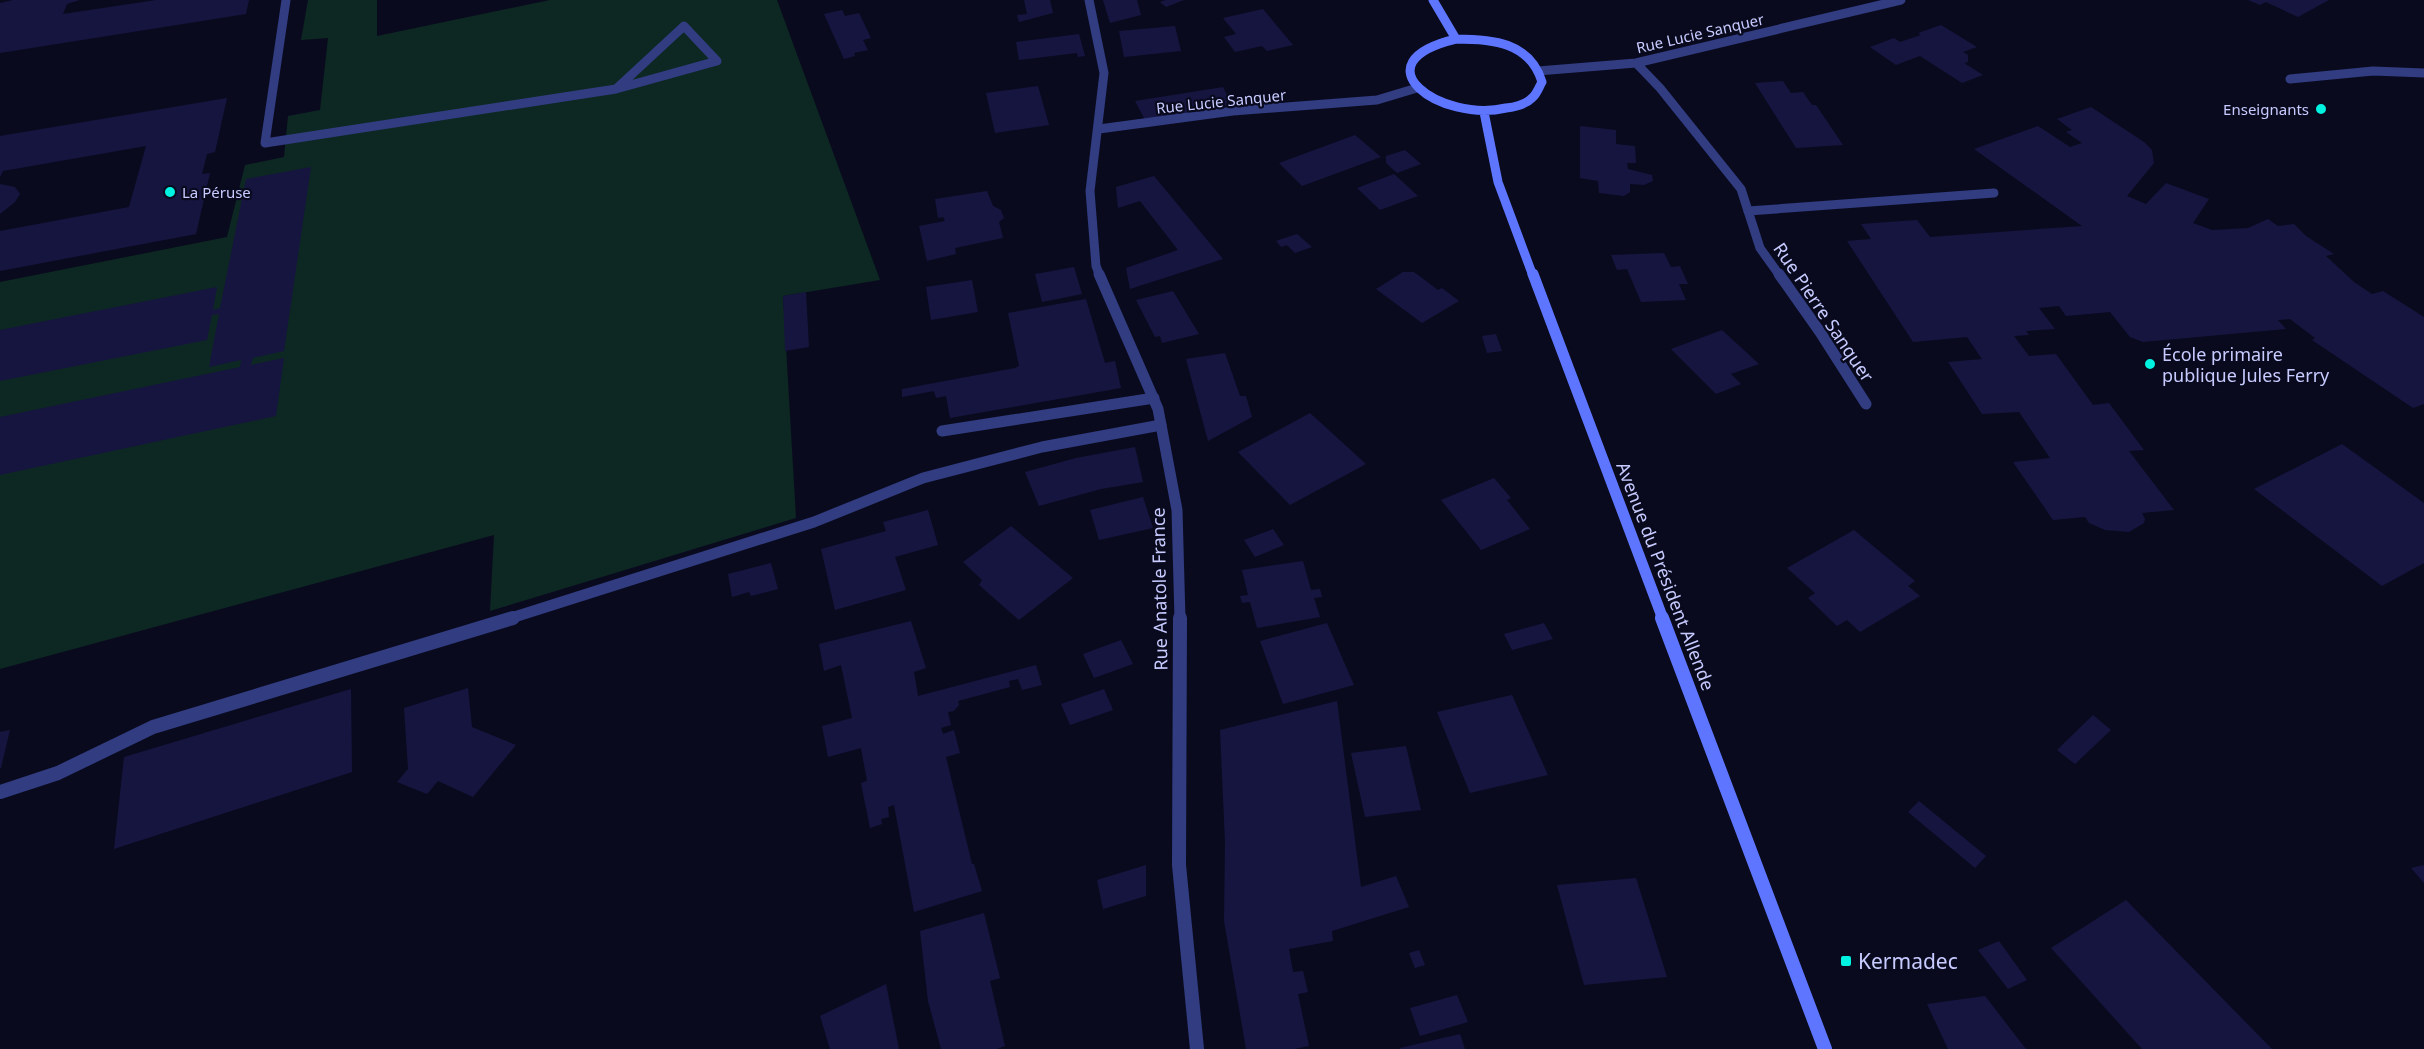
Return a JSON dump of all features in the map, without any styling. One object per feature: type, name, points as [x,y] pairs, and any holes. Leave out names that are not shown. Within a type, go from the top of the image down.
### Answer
[{"type":"main road","points":[[1433,0],[1456,39]]},
{"type":"main road","points":[[1456,39],[1475,39],[1512,47],[1537,66],[1538,71],[1542,82],[1533,97],[1512,108],[1484,112],[1457,109],[1434,100],[1417,88],[1411,75],[1412,63],[1421,52],[1436,44],[1456,39]]},
{"type":"main road","name":"Avenue du Président Allende","points":[[1484,112],[1498,182],[1825,1049]]},
{"type":"street","points":[[286,0],[265,143],[616,89],[717,61],[684,26],[616,89]]},
{"type":"street","name":"Rue Anatole France","points":[[1089,0],[1104,73],[1090,191],[1096,266],[1154,398],[1177,510],[1180,632],[1179,865],[1197,1049]]},
{"type":"street","name":"Rue Lucie Sanquer","points":[[1538,71],[1636,63],[1902,0]]},
{"type":"street","name":"Rue Pierre Sanquer","points":[[1636,63],[1660,88],[1742,189],[1761,249],[1820,332],[1866,404]]},
{"type":"street","points":[[2290,79],[2368,71],[2405,70],[2424,73]]},
{"type":"street","name":"Rue Lucie Sanquer","points":[[1099,129],[1233,111],[1377,100],[1417,88]]},
{"type":"street","points":[[1748,211],[1994,193]]},
{"type":"street","points":[[942,431],[1154,398]]},
{"type":"street","points":[[0,792],[58,773],[153,728],[612,588],[814,522],[923,478],[1042,447],[1161,425]]},
{"type":"green space","points":[[308,0],[377,0],[377,36],[550,0],[777,0],[880,280],[783,296],[796,518],[490,611],[494,535],[0,669],[0,282],[227,237],[245,165],[284,157],[288,116],[320,110],[328,38],[301,40]]},
{"type":"building","points":[[13,0],[80,0],[67,4],[63,14],[156,0],[249,0],[246,14],[0,53],[0,3]]},
{"type":"building","points":[[1024,0],[1050,0],[1053,13],[1019,22],[1017,15],[1027,14]]},
{"type":"building","points":[[1103,0],[1137,0],[1141,15],[1110,23]]},
{"type":"building","points":[[1184,0],[1166,7],[1160,2]]},
{"type":"building","points":[[2248,0],[2329,0],[2298,17],[2266,2],[2260,5]]},
{"type":"building","points":[[1263,9],[1293,45],[1267,51],[1262,46],[1235,52],[1224,37],[1236,34],[1223,18]]},
{"type":"building","points":[[842,10],[845,16],[859,13],[871,38],[863,40],[868,50],[854,53],[855,56],[844,59],[824,14]]},
{"type":"building","points":[[1941,25],[1977,47],[1963,52],[1968,55],[1968,62],[1964,63],[1983,75],[1962,83],[1920,56],[1896,65],[1870,47],[1894,38],[1900,42]]},
{"type":"building","points":[[1175,26],[1181,51],[1124,57],[1119,31]]},
{"type":"building","points":[[1079,34],[1085,56],[1078,57],[1077,53],[1019,60],[1016,42]]},
{"type":"building","points":[[1783,81],[1791,93],[1803,92],[1812,105],[1816,105],[1843,145],[1796,148],[1755,83]]},
{"type":"building","points":[[1038,86],[1049,125],[995,133],[986,93]]},
{"type":"building","points":[[1223,87],[1232,105],[1145,120],[1135,101]]},
{"type":"building","name":"La Péruse","points":[[227,98],[215,152],[207,154],[202,174],[210,173],[196,234],[0,271],[0,231],[129,207],[146,146],[3,171],[0,177],[0,136]]},
{"type":"building","points":[[2091,107],[2144,142],[2152,150],[2154,163],[2127,196],[2146,204],[2166,183],[2209,199],[2193,223],[2212,230],[2248,228],[2268,219],[2278,226],[2294,224],[2306,236],[2334,254],[2326,256],[2354,282],[2372,294],[2383,291],[2424,317],[2424,404],[2413,408],[2312,340],[2315,338],[2290,319],[2278,320],[2286,329],[2143,342],[2130,337],[2110,312],[2066,316],[2059,306],[2039,308],[2055,329],[2026,331],[2029,335],[2014,336],[2029,356],[2056,354],[2093,405],[2109,403],[2144,450],[2129,451],[2174,510],[2142,513],[2144,523],[2129,532],[2105,530],[2089,523],[2085,517],[2053,520],[2013,462],[2050,458],[2019,412],[1982,414],[1948,362],[1982,359],[1967,337],[1913,342],[1847,241],[1871,239],[1861,224],[1917,220],[1930,237],[2082,226],[1974,149],[2038,126],[2070,147],[2082,143],[2066,132],[2072,130],[2057,119]]},
{"type":"building","points":[[1580,126],[1616,130],[1616,144],[1635,146],[1636,163],[1627,163],[1628,169],[1652,175],[1653,181],[1644,185],[1630,184],[1630,192],[1624,196],[1599,193],[1598,181],[1580,178]]},
{"type":"building","points":[[1355,135],[1381,157],[1302,186],[1279,163]]},
{"type":"building","points":[[1405,150],[1421,164],[1397,173],[1386,163],[1386,156]]},
{"type":"building","points":[[311,167],[284,351],[253,358],[251,365],[284,358],[276,416],[0,475],[0,417],[240,367],[241,360],[209,367],[219,314],[212,315],[207,340],[0,381],[0,330],[217,287],[213,310],[220,308],[246,179]]},
{"type":"building","points":[[1394,174],[1418,196],[1380,210],[1357,188]]},
{"type":"building","points":[[1154,176],[1223,259],[1130,289],[1126,268],[1178,250],[1140,201],[1118,208],[1116,187]]},
{"type":"building","points":[[0,184],[15,187],[20,194],[15,202],[0,214]]},
{"type":"building","points":[[987,191],[993,206],[1001,210],[1004,218],[999,222],[1003,238],[955,248],[956,254],[927,261],[919,226],[945,221],[943,217],[938,218],[935,199]]},
{"type":"building","points":[[1297,234],[1312,247],[1295,253],[1287,245],[1281,247],[1276,241]]},
{"type":"building","points":[[1664,253],[1671,267],[1680,266],[1688,284],[1679,284],[1686,300],[1641,302],[1627,269],[1617,270],[1611,255]]},
{"type":"building","points":[[1074,267],[1082,294],[1042,302],[1035,274]]},
{"type":"building","points":[[1403,272],[1414,272],[1438,290],[1442,288],[1459,301],[1422,323],[1376,289]]},
{"type":"building","points":[[972,280],[978,312],[931,320],[926,287]]},
{"type":"building","points":[[1173,291],[1199,334],[1162,343],[1160,336],[1155,337],[1136,300]]},
{"type":"building","points":[[806,292],[809,347],[785,351],[783,296]]},
{"type":"building","points":[[1086,299],[1105,363],[1115,361],[1121,388],[950,418],[946,396],[936,398],[934,391],[902,397],[902,389],[1019,366],[1008,313]]},
{"type":"building","points":[[1722,330],[1759,364],[1731,374],[1741,384],[1716,394],[1671,349]]},
{"type":"building","points":[[1496,334],[1502,351],[1487,353],[1482,336]]},
{"type":"building","points":[[1225,353],[1240,396],[1246,396],[1252,417],[1208,441],[1186,359]]},
{"type":"building","points":[[1310,413],[1366,464],[1290,505],[1238,452]]},
{"type":"building","points":[[2342,444],[2424,503],[2424,563],[2382,586],[2254,489]]},
{"type":"building","points":[[1135,447],[1143,482],[1101,489],[1039,506],[1025,472],[1076,458]]},
{"type":"building","points":[[1494,478],[1511,498],[1507,500],[1530,529],[1481,550],[1441,500]]},
{"type":"building","points":[[1143,497],[1153,528],[1099,540],[1090,510]]},
{"type":"building","points":[[928,510],[938,545],[895,557],[906,590],[835,610],[821,549],[886,531],[883,522]]},
{"type":"building","points":[[1011,526],[1073,578],[1019,620],[979,585],[982,580],[963,562]]},
{"type":"building","points":[[1273,529],[1284,545],[1255,557],[1244,540]]},
{"type":"building","points":[[1854,530],[1915,581],[1908,586],[1920,596],[1860,632],[1847,620],[1837,626],[1808,598],[1815,593],[1787,568]]},
{"type":"building","points":[[1303,561],[1311,590],[1320,589],[1322,597],[1314,598],[1320,617],[1257,628],[1250,602],[1242,603],[1240,596],[1248,595],[1242,570]]},
{"type":"building","points":[[771,563],[778,589],[751,596],[749,592],[732,597],[728,574]]},
{"type":"building","points":[[911,621],[926,668],[914,672],[918,696],[1036,665],[1042,685],[1022,690],[1018,679],[1009,681],[1010,687],[958,701],[959,705],[954,711],[948,712],[951,725],[941,728],[943,734],[954,730],[960,753],[946,757],[972,864],[974,864],[982,891],[914,912],[894,805],[888,807],[889,817],[881,819],[882,824],[870,828],[861,783],[867,781],[861,748],[828,757],[822,726],[852,718],[841,665],[824,671],[819,644]]},
{"type":"building","points":[[1327,623],[1354,685],[1283,704],[1260,641]]},
{"type":"building","points":[[1544,623],[1553,639],[1512,650],[1504,634]]},
{"type":"building","points":[[1121,640],[1133,664],[1094,678],[1083,654]]},
{"type":"building","points":[[468,688],[472,727],[516,745],[473,797],[438,781],[427,794],[397,782],[408,769],[404,708]]},
{"type":"building","points":[[351,689],[352,772],[114,849],[124,757]]},
{"type":"building","points":[[1104,689],[1113,710],[1070,725],[1061,704]]},
{"type":"building","points":[[1512,695],[1548,775],[1470,793],[1437,712]]},
{"type":"building","points":[[1337,701],[1361,887],[1396,876],[1409,907],[1332,931],[1333,941],[1289,949],[1293,972],[1303,971],[1308,992],[1298,994],[1309,1046],[1294,1049],[1246,1049],[1224,921],[1225,842],[1220,730]]},
{"type":"building","points":[[2093,715],[2111,730],[2075,764],[2057,750]]},
{"type":"building","points":[[10,730],[1,768],[0,768],[0,732]]},
{"type":"building","points":[[1406,746],[1421,810],[1365,817],[1351,753]]},
{"type":"building","points":[[1919,801],[1986,856],[1975,868],[1908,812]]},
{"type":"building","points":[[1146,865],[1146,896],[1103,909],[1097,880]]},
{"type":"building","points":[[2424,865],[2424,883],[2411,868]]},
{"type":"building","points":[[1636,878],[1667,977],[1584,985],[1557,885]]},
{"type":"building","points":[[2126,900],[2272,1049],[2142,1049],[2051,948]]},
{"type":"building","points":[[984,913],[1000,978],[990,981],[1005,1046],[997,1049],[941,1049],[928,1001],[920,931]]},
{"type":"building","points":[[1999,941],[2027,980],[2008,989],[1978,950]]},
{"type":"building","points":[[1419,950],[1425,965],[1415,968],[1409,953]]},
{"type":"building","points":[[886,984],[899,1049],[830,1049],[820,1016]]},
{"type":"building","points":[[1457,995],[1468,1022],[1420,1036],[1410,1008]]},
{"type":"building","points":[[1985,996],[2026,1049],[1948,1049],[1927,1004]]},
{"type":"building","points":[[1460,1034],[1465,1049],[1400,1049],[1400,1048]]},
{"type":"place","name":"Enseignants","points":[[2321,109]]},
{"type":"place","name":"La Péruse","points":[[170,192]]},
{"type":"place","name":"École primaire publique Jules Ferry","points":[[2150,364]]},
{"type":"place","name":"Kermadec","points":[[1846,961]]}]
